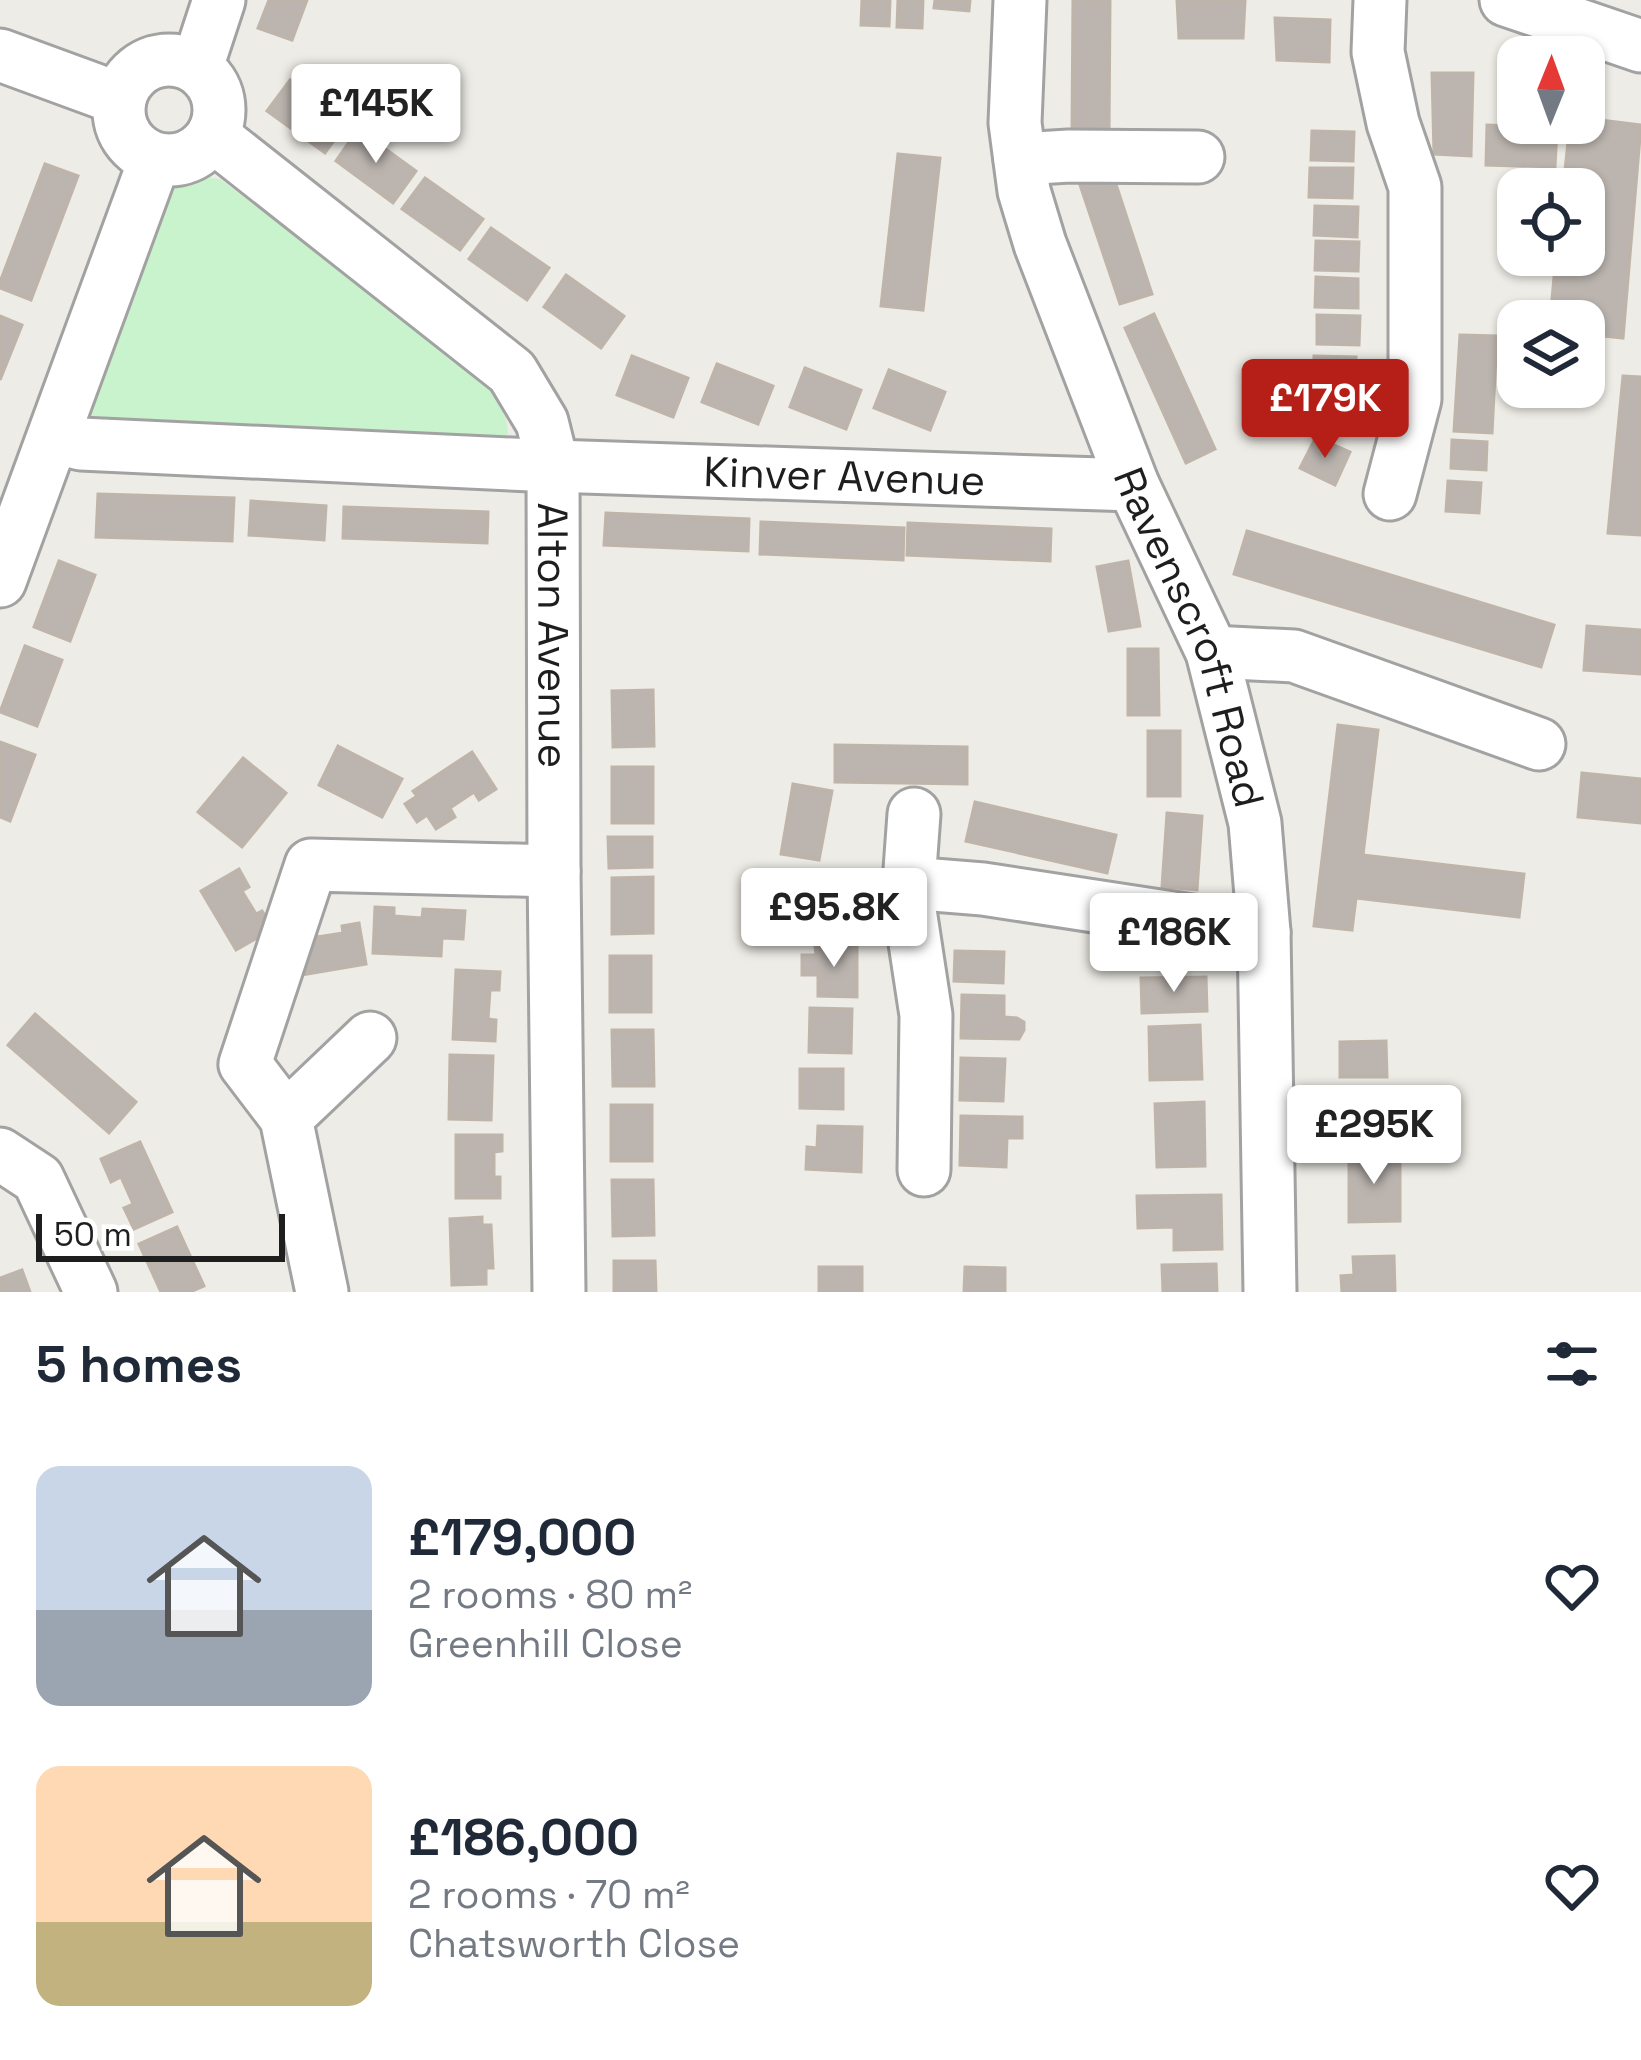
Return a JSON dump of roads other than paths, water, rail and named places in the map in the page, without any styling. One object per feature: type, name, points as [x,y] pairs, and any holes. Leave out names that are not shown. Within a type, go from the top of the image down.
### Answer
[{"type":"street","points":[[196,68],[219,0]]},
{"type":"street","name":"Ravenscroft Road","points":[[1020,0],[1015,123],[1024,191],[1133,485],[1211,652],[1255,823],[1264,932],[1270,1292]]},
{"type":"street","points":[[1380,0],[1378,52],[1393,123],[1415,187],[1415,399],[1390,494]]},
{"type":"street","points":[[1506,0],[1641,46]]},
{"type":"street","points":[[0,56],[120,99]]},
{"type":"street","points":[[158,61],[177,61],[196,68],[214,87],[220,115],[213,136],[194,154],[179,160],[154,159],[129,142],[120,122],[120,99],[137,71],[158,61]]},
{"type":"street","name":"Alton Avenue","points":[[213,136],[512,372],[542,422],[553,466],[559,1292]]},
{"type":"street","points":[[1020,159],[1198,157]]},
{"type":"street","points":[[0,581],[154,159]]},
{"type":"street","name":"Kinver Avenue","points":[[54,437],[100,445],[553,466],[1133,485]]},
{"type":"street","points":[[1211,652],[1294,656],[1540,745]]},
{"type":"street","points":[[914,814],[909,884],[926,1016],[924,1170]]},
{"type":"street","points":[[322,1292],[286,1118],[245,1064],[311,865],[554,871]]},
{"type":"street","points":[[909,884],[982,889],[1264,932]]},
{"type":"street","points":[[286,1118],[370,1038]]},
{"type":"street","points":[[0,1154],[38,1179],[91,1292]]}]
